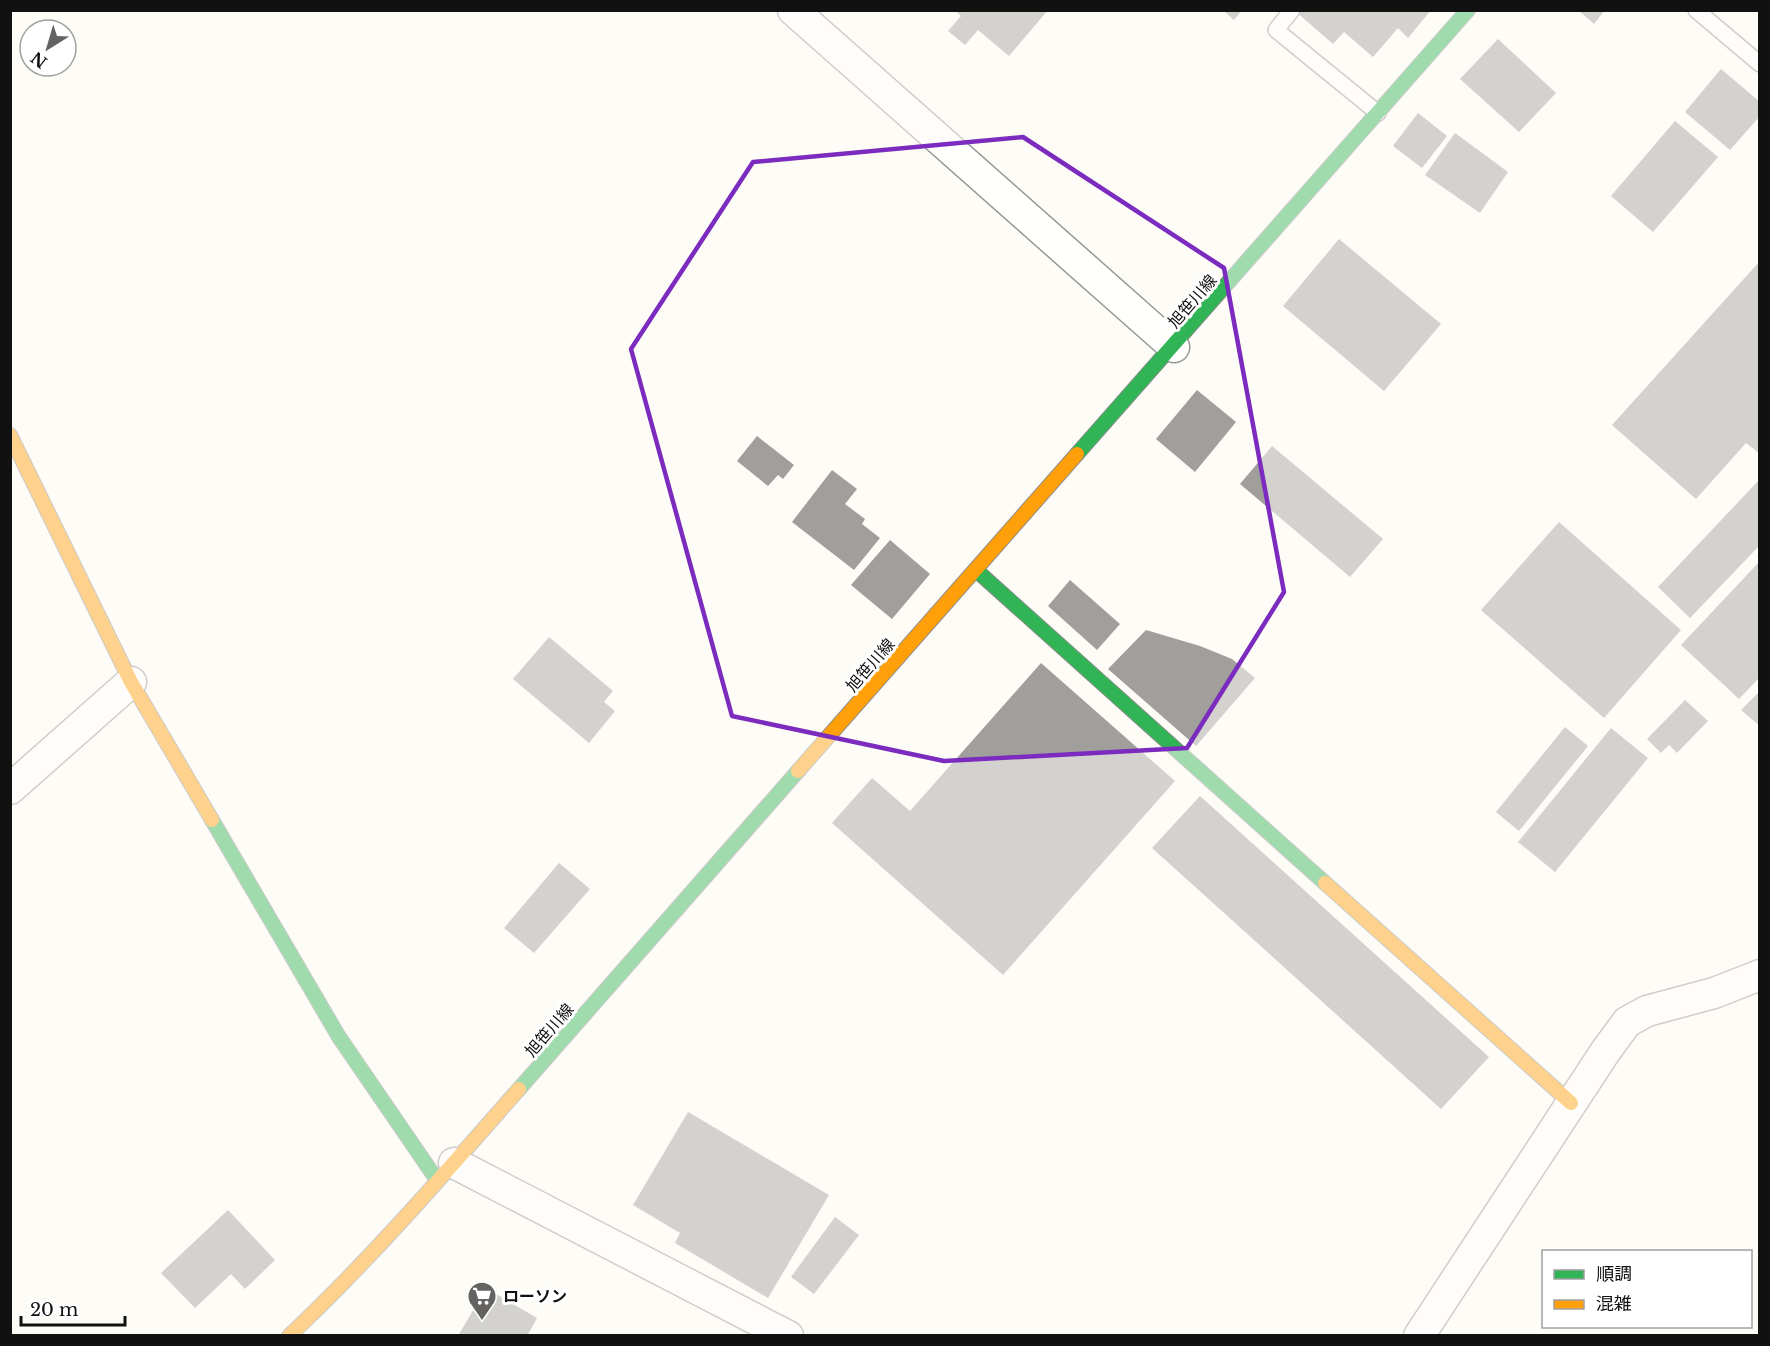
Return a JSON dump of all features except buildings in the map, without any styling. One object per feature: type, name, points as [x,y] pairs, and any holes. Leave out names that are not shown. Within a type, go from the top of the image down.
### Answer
[{"type":"main road","name":"旭笹川線","points":[[289,1335],[328,1299],[446,1172],[1174,347],[1468,10]]},
{"type":"main road","points":[[10,435],[131,682],[339,1038],[446,1172]]},
{"type":"main road","points":[[976,570],[1571,1103]]},
{"type":"street","points":[[793,10],[1174,347]]},
{"type":"street","points":[[10,789],[131,682]]},
{"type":"street","points":[[1419,1335],[1571,1103],[1627,1022],[1647,1011],[1714,993],[1760,975]]},
{"type":"street","points":[[446,1172],[788,1335]]},
{"type":"lane","points":[[1292,10],[1276,30],[1378,113]]},
{"type":"lane","points":[[1695,10],[1760,64]]},
{"type":"highlighted area","points":[[1023,137],[1224,268],[1284,592],[1187,748],[944,761],[732,716],[631,349],[753,162]]},
{"type":"traffic: fast","points":[[1077,454],[1468,10]]},
{"type":"traffic: fast","points":[[976,570],[1325,883]]},
{"type":"traffic: fast","points":[[519,1089],[798,771]]},
{"type":"traffic: fast","points":[[212,820],[339,1037],[437,1180]]},
{"type":"traffic: slow","points":[[10,435],[131,682],[212,820]]},
{"type":"traffic: slow","points":[[798,771],[1077,454]]},
{"type":"traffic: slow","points":[[1325,883],[1571,1103]]},
{"type":"traffic: slow","points":[[289,1336],[378,1246],[519,1089]]},
{"type":"place","name":"ローソン","points":[[482,1322]]}]
